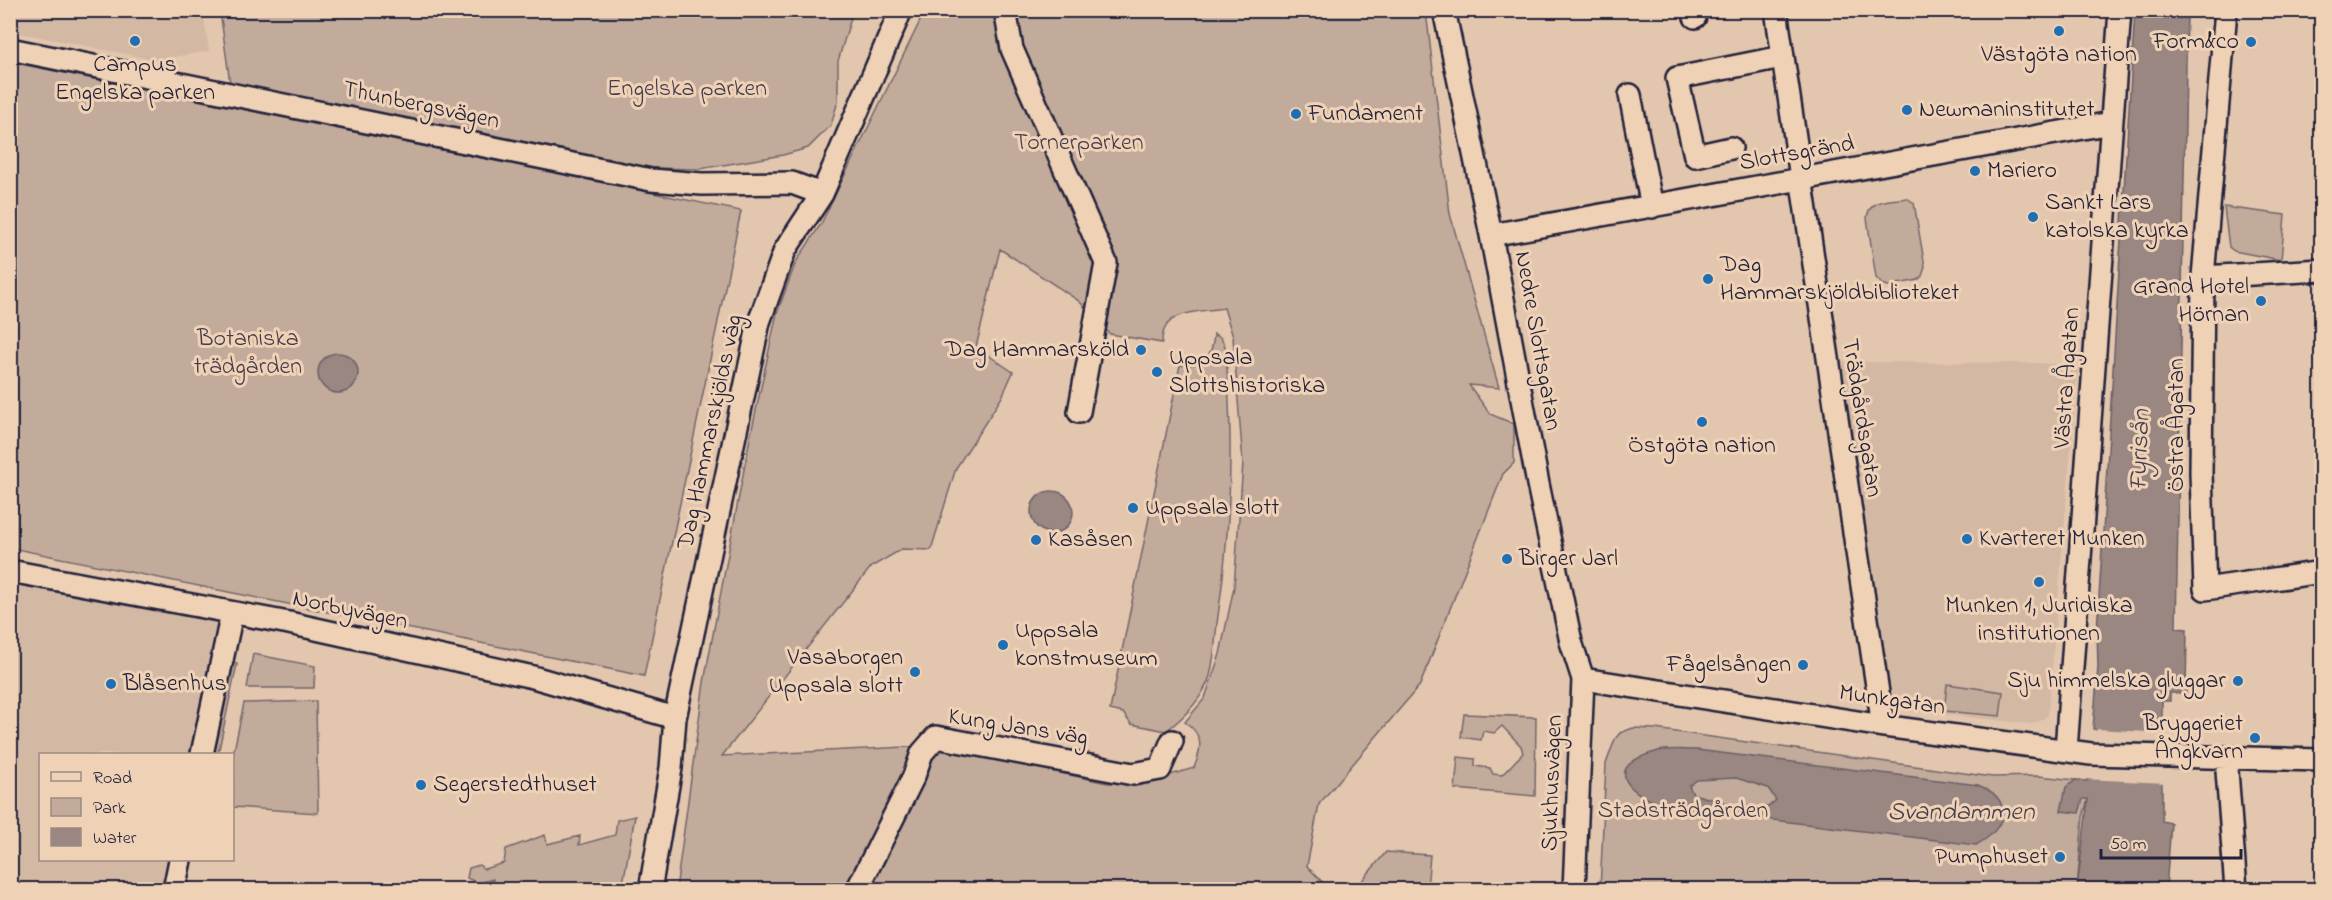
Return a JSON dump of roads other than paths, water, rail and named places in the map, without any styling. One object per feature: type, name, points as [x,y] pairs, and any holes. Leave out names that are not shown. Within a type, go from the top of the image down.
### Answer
[{"type":"street","name":"Dag Hammarskjölds väg","points":[[650,890],[671,768],[675,718],[759,322],[785,250],[822,194],[901,10]]},
{"type":"street","points":[[1005,10],[1012,49],[1106,263],[1079,412]]},
{"type":"street","name":"Nedre Slottsgatan","points":[[1444,10],[1491,235],[1570,642],[1583,679]]},
{"type":"street","name":"Trädgårdsgatan","points":[[1776,10],[1799,179],[1883,726]]},
{"type":"street","name":"Västra Ågatan","points":[[2066,750],[2120,10]]},
{"type":"street","name":"Östra Ågatan","points":[[2226,10],[2203,277],[2201,473],[2205,589],[2322,572]]},
{"type":"street","name":"Thunbergsvägen","points":[[10,49],[651,180],[702,184],[792,183],[822,194]]},
{"type":"street","points":[[1731,148],[1695,156],[1677,78],[1782,57]]},
{"type":"street","points":[[1630,95],[1652,207]]},
{"type":"street","name":"Slottsgränd","points":[[1491,235],[2111,123]]},
{"type":"street","points":[[2203,277],[2322,270]]},
{"type":"street","name":"Norbyvägen","points":[[10,571],[289,623],[533,677],[675,718]]},
{"type":"street","points":[[202,753],[232,613]]},
{"type":"street","name":"Munkgatan","points":[[1583,679],[1883,726],[2091,754],[2322,760]]},
{"type":"street","name":"Sjukhusvägen","points":[[1574,890],[1583,679]]},
{"type":"street","name":"Kung Jans väg","points":[[857,890],[914,776],[922,753],[936,737],[1133,774],[1160,769],[1172,741]]},
{"type":"street","points":[[2229,759],[2227,778],[2236,890]]},
{"type":"street","points":[[174,890],[180,861]]},
{"type":"water","name":"Fyrisån","points":[[2135,11],[2187,11],[2176,628],[2187,629],[2186,693],[2170,693],[2170,701],[2162,701],[2162,821],[2171,823],[2166,889],[2077,889],[2088,799],[2083,799],[2079,813],[2061,811],[2066,787],[2076,780],[2087,781],[2098,730],[2093,729],[2098,667],[2097,630]]},
{"type":"water","points":[[338,353],[346,354],[352,359],[357,365],[357,381],[352,387],[346,392],[338,393],[330,392],[324,387],[319,381],[318,373],[319,365],[324,359],[330,354]]},
{"type":"water","points":[[1052,491],[1060,492],[1067,497],[1072,504],[1072,520],[1067,527],[1060,532],[1052,533],[1044,532],[1037,527],[1032,520],[1031,512],[1032,504],[1037,497],[1044,492]]},
{"type":"water","name":"Svandammen","points":[[1697,750],[1978,785],[1998,798],[2003,814],[1995,831],[1976,845],[1668,807],[1643,796],[1627,781],[1625,774],[1628,766],[1638,759],[1660,751]],"holes":[[[1736,778],[1768,788],[1776,800],[1768,807],[1737,806],[1693,794],[1689,786],[1697,780]]]},
{"type":"place","name":"Västgöta nation","points":[[2059,31]]},
{"type":"place","name":"Campus Engelska parken","points":[[135,41]]},
{"type":"place","name":"Form&co","points":[[2251,42]]},
{"type":"place","name":"Newmaninstitutet","points":[[1907,110]]},
{"type":"place","name":"Fundament","points":[[1296,114]]},
{"type":"place","name":"Mariero","points":[[1975,171]]},
{"type":"place","name":"Sankt Lars katolska kyrka","points":[[2033,217]]},
{"type":"place","name":"Dag Hammarskjöldbiblioteket","points":[[1708,279]]},
{"type":"place","name":"Grand Hotel Hörnan","points":[[2261,301]]},
{"type":"place","name":"Dag Hammarsköld","points":[[1141,350]]},
{"type":"place","name":"Uppsala Slottshistoriska","points":[[1157,372]]},
{"type":"place","name":"Östgöta nation","points":[[1702,422]]},
{"type":"place","name":"Uppsala slott","points":[[1133,508]]},
{"type":"place","name":"Kvarteret Munken","points":[[1967,539]]},
{"type":"place","name":"Kasåsen","points":[[1036,540]]},
{"type":"place","name":"Birger Jarl","points":[[1507,559]]},
{"type":"place","name":"Munken 1, Juridiska institutionen","points":[[2039,582]]},
{"type":"place","name":"Uppsala konstmuseum","points":[[1003,645]]},
{"type":"place","name":"Fågelsången","points":[[1803,665]]},
{"type":"place","name":"Vasaborgen Uppsala slott","points":[[915,672]]},
{"type":"place","name":"Sju himmelska gluggar","points":[[2238,681]]},
{"type":"place","name":"Blåsenhus","points":[[111,684]]},
{"type":"place","name":"Bryggeriet Ångkvarn","points":[[2255,738]]},
{"type":"place","name":"Segerstedthuset","points":[[421,785]]},
{"type":"place","name":"Pumphuset","points":[[2060,857]]},
{"type":"park label","name":"Engelska parken","points":[[687,89]]},
{"type":"park label","name":"Tornerparken","points":[[1079,143]]},
{"type":"park label","name":"Botaniska trädgården","points":[[248,353]]},
{"type":"park label","name":"Stadsträdgården","points":[[1683,811]]}]
